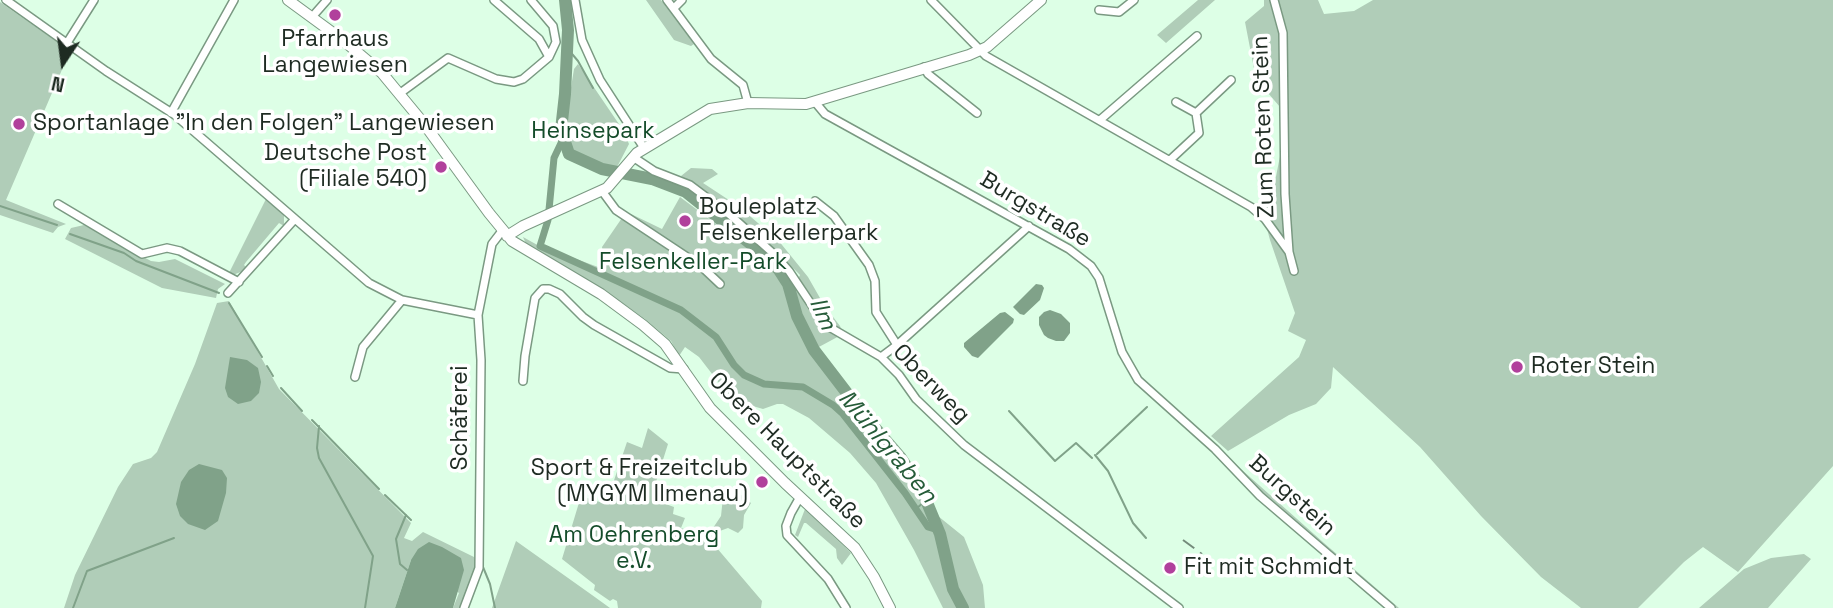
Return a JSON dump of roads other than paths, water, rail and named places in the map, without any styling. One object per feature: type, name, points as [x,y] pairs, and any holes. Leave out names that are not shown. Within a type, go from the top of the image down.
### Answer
[{"type":"main road","name":"Obere Hauptstraße","points":[[288,0],[374,65],[505,234],[519,246],[601,294],[643,325],[670,350],[710,408],[855,548],[890,608]]},
{"type":"main road","points":[[505,234],[602,191],[614,182],[633,157],[644,148],[703,113],[748,103],[800,105],[815,102],[978,51],[987,47],[1041,0]]},
{"type":"street","points":[[6,0],[171,113],[369,283],[402,300],[478,315]]},
{"type":"street","points":[[67,43],[94,0]]},
{"type":"street","points":[[171,113],[234,0]]},
{"type":"street","points":[[312,17],[327,0]]},
{"type":"street","points":[[495,0],[539,39],[549,57]]},
{"type":"street","points":[[399,94],[445,59],[451,58],[485,76],[514,82],[523,79],[549,57],[556,42],[554,26],[531,0]]},
{"type":"street","points":[[575,0],[582,40],[600,80],[644,148]]},
{"type":"street","points":[[667,0],[711,59],[743,85],[748,103]]},
{"type":"street","points":[[674,8],[682,0]]},
{"type":"street","points":[[931,0],[974,43],[978,51]]},
{"type":"street","points":[[1099,10],[1119,12],[1134,0]]},
{"type":"street","name":"Zum Roten Stein","points":[[1274,0],[1283,33],[1285,194],[1289,252],[1294,271]]},
{"type":"street","points":[[1100,120],[1197,36]]},
{"type":"street","name":"Zum Roten Stein","points":[[978,51],[1259,212],[1289,252]]},
{"type":"street","points":[[924,67],[928,74],[978,113]]},
{"type":"street","points":[[1196,113],[1231,80]]},
{"type":"street","name":"Burgstraße","points":[[815,102],[825,114],[1069,249],[1096,271],[1122,352],[1131,371],[1170,411]]},
{"type":"street","points":[[1177,102],[1196,113]]},
{"type":"street","points":[[1171,160],[1199,133],[1196,113]]},
{"type":"street","name":"Oberweg","points":[[633,157],[654,171],[690,185],[730,215],[775,255],[819,316],[831,328],[881,357],[899,374],[916,399],[964,446],[1179,608]]},
{"type":"street","points":[[602,191],[616,210],[702,267],[720,284]]},
{"type":"street","points":[[814,201],[834,216],[869,265],[875,281],[876,312],[897,345]]},
{"type":"street","points":[[58,204],[142,254],[167,248],[180,251],[239,282]]},
{"type":"street","points":[[228,293],[295,219]]},
{"type":"street","points":[[881,357],[1029,226]]},
{"type":"street","name":"Schäferei","points":[[464,608],[479,568],[481,347],[478,315],[492,244],[505,234]]},
{"type":"street","points":[[523,380],[535,298],[543,289],[560,294],[594,325],[670,368],[684,369]]},
{"type":"street","points":[[355,377],[363,347],[402,300]]},
{"type":"street","name":"Burgstein","points":[[1170,411],[1215,449],[1278,512],[1391,608]]},
{"type":"street","points":[[800,497],[786,526],[787,536],[828,579],[846,608]]},
{"type":"waterway","name":"Ilm","points":[[565,0],[568,30],[561,130],[569,154],[602,169],[652,179],[686,192],[766,256],[779,270],[788,284],[797,316],[814,350],[901,458],[921,488],[940,534],[953,589],[963,608]]},
{"type":"waterway","points":[[567,48],[578,61],[593,88]]},
{"type":"waterway","name":"Mühlgraben","points":[[563,139],[554,158],[548,220],[540,246],[681,310],[716,337],[734,365],[744,375],[764,384],[803,387],[833,405],[905,493],[928,527],[938,530]]},
{"type":"waterway","points":[[0,206],[57,225]]},
{"type":"waterway","points":[[70,234],[124,253],[136,261],[219,293]]},
{"type":"waterway","points":[[229,303],[262,357]]},
{"type":"waterway","points":[[267,366],[273,376]]},
{"type":"waterway","points":[[281,388],[302,411]]},
{"type":"waterway","points":[[1097,454],[1147,407]]},
{"type":"waterway","points":[[1009,411],[1055,461],[1076,443],[1092,458]]},
{"type":"waterway","points":[[312,420],[379,489]]},
{"type":"waterway","points":[[319,426],[319,458],[373,556],[365,608]]},
{"type":"waterway","points":[[1095,455],[1108,471],[1133,523],[1146,538]]},
{"type":"waterway","points":[[385,495],[411,520]]},
{"type":"waterway","points":[[916,509],[925,501]]},
{"type":"waterway","points":[[406,515],[396,539],[400,564],[407,570]]},
{"type":"waterway","points":[[73,608],[87,571],[174,538]]},
{"type":"waterway","points":[[483,567],[495,608]]},
{"type":"railway","points":[[1183,540],[1202,554]]},
{"type":"place","name":"Pfarrhaus Langewiesen","points":[[335,15]]},
{"type":"place","name":"Sportanlage \"In den Folgen\" Langewiesen","points":[[19,124]]},
{"type":"place","name":"Deutsche Post (Filiale 540)","points":[[441,167]]},
{"type":"place","name":"Bouleplatz Felsenkellerpark","points":[[685,221]]},
{"type":"place","name":"Roter Stein","points":[[1517,367]]},
{"type":"place","name":"Sport & Freizeitclub (MYGYM Ilmenau)","points":[[762,482]]},
{"type":"place","name":"Fit mit Schmidt","points":[[1170,568]]},
{"type":"park label","name":"Heinsepark","points":[[593,132]]},
{"type":"park label","name":"Felsenkeller-Park","points":[[693,263]]},
{"type":"park label","name":"Am Oehrenberg e.V.","points":[[634,549]]}]
